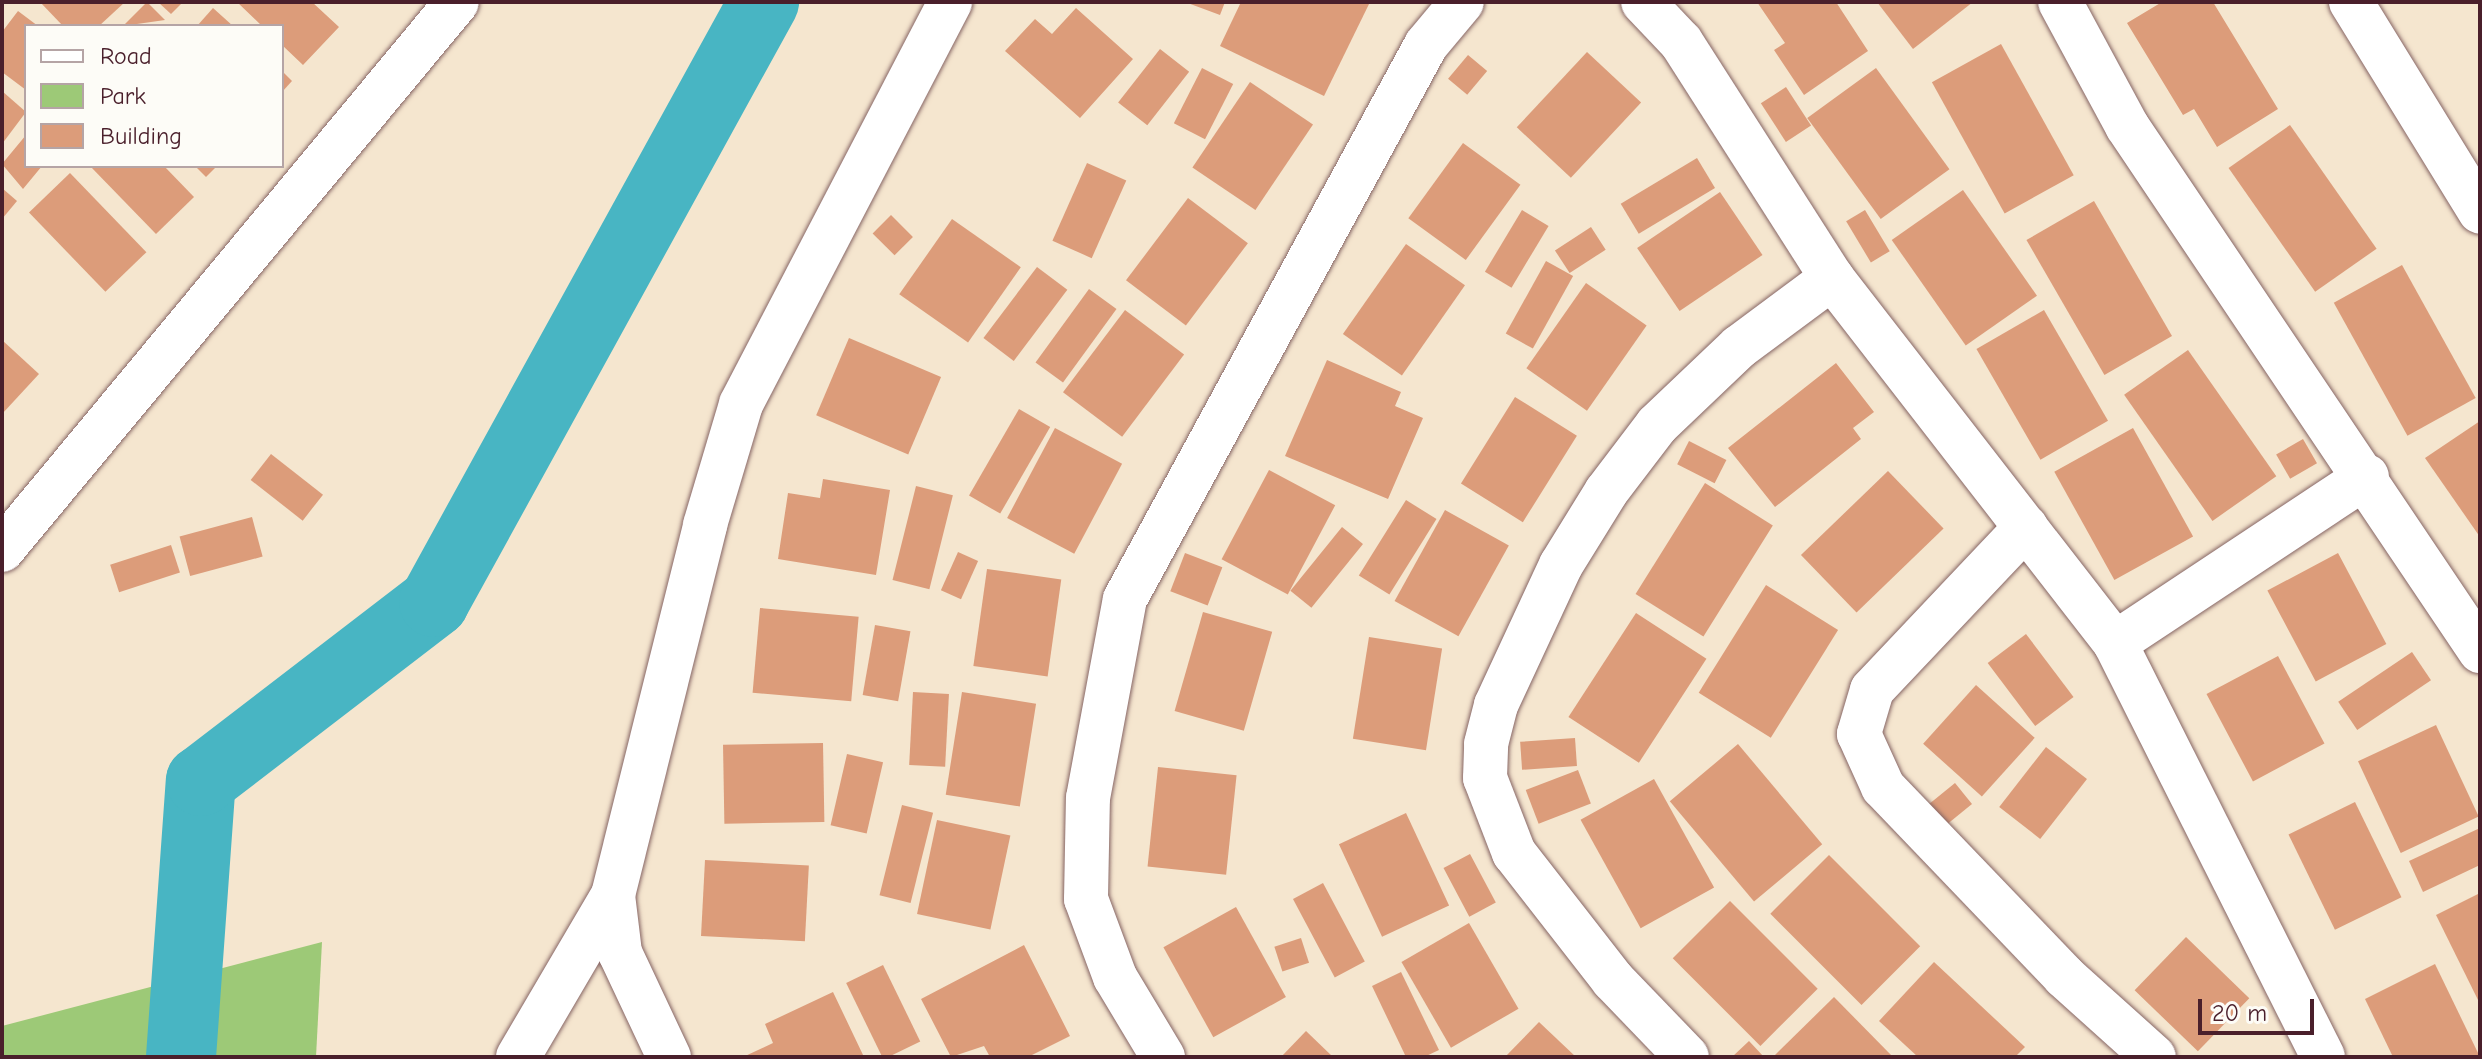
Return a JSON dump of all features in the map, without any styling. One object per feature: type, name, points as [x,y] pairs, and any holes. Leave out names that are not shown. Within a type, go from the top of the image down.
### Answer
[{"type":"street","points":[[2,550],[457,2]]},
{"type":"street","points":[[518,1057],[613,895],[741,404],[950,2]]},
{"type":"street","points":[[1163,1057],[1115,977],[1086,899],[1088,798],[1125,599],[1426,45],[1462,2]]},
{"type":"street","points":[[1643,2],[1681,42],[1832,278],[2115,643],[2323,1057]]},
{"type":"street","points":[[2060,2],[2127,126],[2367,476],[2480,651]]},
{"type":"street","points":[[2351,2],[2480,212]]},
{"type":"street","points":[[1687,1057],[1613,980],[1514,853],[1485,778],[1486,744],[1496,705],[1561,565],[1606,492],[1657,425],[1729,357],[1832,278]]},
{"type":"street","points":[[2115,643],[2367,476]]},
{"type":"street","points":[[2026,527],[1872,690],[1859,734],[1883,787],[2064,976],[2154,1057]]},
{"type":"street","points":[[613,895],[620,953],[669,1057]]},
{"type":"green space","points":[[322,942],[316,1057],[2,1057],[2,1026]]},
{"type":"building","points":[[40,2],[125,2],[101,24],[61,24]]},
{"type":"building","points":[[147,2],[165,20],[137,24],[125,24]]},
{"type":"building","points":[[158,2],[183,2],[171,14]]},
{"type":"building","points":[[237,2],[312,2],[339,27],[303,65],[284,47],[284,24],[260,24]]},
{"type":"building","points":[[1185,2],[1225,2],[1220,15]]},
{"type":"building","points":[[1241,2],[1370,2],[1324,96],[1220,46]]},
{"type":"building","points":[[1757,2],[1836,2],[1868,51],[1804,95],[1774,50],[1785,43]]},
{"type":"building","points":[[1877,2],[1973,2],[1913,49]]},
{"type":"building","points":[[2162,2],[2213,2],[2278,109],[2217,147],[2194,109],[2183,115],[2127,23]]},
{"type":"building","points":[[213,8],[231,24],[199,24]]},
{"type":"building","points":[[1076,8],[1133,59],[1080,118],[1005,51],[1035,19],[1052,34]]},
{"type":"building","points":[[18,11],[35,24],[24,24],[24,88],[2,72],[2,32]]},
{"type":"building","points":[[2001,44],[2074,175],[2005,213],[1932,82]]},
{"type":"building","points":[[1160,49],[1189,72],[1147,125],[1118,103]]},
{"type":"building","points":[[1587,52],[1641,102],[1571,178],[1517,127]]},
{"type":"building","points":[[1468,55],[1487,71],[1467,95],[1448,79]]},
{"type":"building","points":[[1202,68],[1233,84],[1205,139],[1174,123]]},
{"type":"building","points":[[1876,68],[1949,169],[1881,219],[1807,118]]},
{"type":"building","points":[[284,73],[292,81],[284,90]]},
{"type":"building","points":[[1250,82],[1313,124],[1255,210],[1192,167]]},
{"type":"building","points":[[1786,87],[1811,126],[1786,142],[1761,103]]},
{"type":"building","points":[[2,91],[24,110],[24,115],[2,144]]},
{"type":"building","points":[[2290,125],[2377,249],[2315,292],[2229,168]]},
{"type":"building","points":[[24,137],[24,168],[40,168],[23,189],[2,164]]},
{"type":"building","points":[[1463,143],[1520,185],[1466,260],[1408,218]]},
{"type":"building","points":[[1697,158],[1715,188],[1639,234],[1621,204]]},
{"type":"building","points":[[1087,163],[1126,180],[1092,258],[1052,241]]},
{"type":"building","points":[[92,168],[166,168],[194,197],[156,234]]},
{"type":"building","points":[[197,168],[215,168],[206,177]]},
{"type":"building","points":[[70,173],[146,252],[105,292],[29,213]]},
{"type":"building","points":[[2,188],[17,201],[2,219]]},
{"type":"building","points":[[1963,190],[2037,296],[1966,346],[1892,240]]},
{"type":"building","points":[[1720,192],[1762,255],[1680,311],[1637,248]]},
{"type":"building","points":[[1188,198],[1248,243],[1186,325],[1126,280]]},
{"type":"building","points":[[2094,201],[2172,336],[2104,375],[2026,240]]},
{"type":"building","points":[[1522,210],[1549,226],[1511,288],[1485,272]]},
{"type":"building","points":[[1865,210],[1890,251],[1871,262],[1846,221]]},
{"type":"building","points":[[891,215],[913,237],[895,255],[873,233]]},
{"type":"building","points":[[952,219],[1021,267],[968,343],[899,294]]},
{"type":"building","points":[[1591,227],[1606,250],[1570,273],[1555,250]]},
{"type":"building","points":[[1406,244],[1465,285],[1402,375],[1343,334]]},
{"type":"building","points":[[1546,261],[1573,276],[1533,349],[1506,334]]},
{"type":"building","points":[[2402,265],[2476,398],[2407,436],[2334,303]]},
{"type":"building","points":[[1037,267],[1067,290],[1014,361],[983,338]]},
{"type":"building","points":[[1586,283],[1647,325],[1587,411],[1526,368]]},
{"type":"building","points":[[1089,289],[1117,309],[1063,383],[1036,363]]},
{"type":"building","points":[[1125,310],[1184,355],[1122,437],[1063,392]]},
{"type":"building","points":[[2044,310],[2108,421],[2040,460],[1976,349]]},
{"type":"building","points":[[849,338],[941,377],[908,454],[816,415]]},
{"type":"building","points":[[2,340],[39,374],[2,414]]},
{"type":"building","points":[[2188,350],[2276,476],[2212,521],[2124,395]]},
{"type":"building","points":[[1327,360],[1401,392],[1395,406],[1423,418],[1388,499],[1285,456]]},
{"type":"building","points":[[1836,363],[1874,412],[1853,428],[1861,439],[1775,507],[1728,448]]},
{"type":"building","points":[[1515,397],[1577,436],[1523,522],[1461,484]]},
{"type":"building","points":[[1019,409],[1050,427],[1000,514],[969,496]]},
{"type":"building","points":[[2480,421],[2480,537],[2425,458]]},
{"type":"building","points":[[1055,428],[1122,464],[1074,554],[1007,518]]},
{"type":"building","points":[[2133,428],[2193,536],[2114,580],[2054,472]]},
{"type":"building","points":[[2303,439],[2317,463],[2290,479],[2276,454]]},
{"type":"building","points":[[1689,441],[1726,460],[1715,483],[1677,464]]},
{"type":"building","points":[[271,454],[323,495],[303,521],[251,480]]},
{"type":"building","points":[[1269,470],[1335,505],[1288,594],[1222,559]]},
{"type":"building","points":[[1888,471],[1944,529],[1857,613],[1801,555]]},
{"type":"building","points":[[823,479],[890,490],[876,575],[778,559],[788,493],[820,498]]},
{"type":"building","points":[[1705,483],[1773,525],[1703,636],[1636,594]]},
{"type":"building","points":[[916,486],[953,495],[929,589],[893,580]]},
{"type":"building","points":[[1406,500],[1437,519],[1389,595],[1359,575]]},
{"type":"building","points":[[1445,510],[1509,545],[1458,636],[1395,601]]},
{"type":"building","points":[[252,517],[263,557],[190,576],[180,536]]},
{"type":"building","points":[[1342,527],[1363,544],[1311,608],[1290,591]]},
{"type":"building","points":[[171,545],[180,573],[119,592],[110,565]]},
{"type":"building","points":[[958,552],[978,561],[961,599],[941,590]]},
{"type":"building","points":[[1185,553],[1222,567],[1208,606],[1170,591]]},
{"type":"building","points":[[2338,553],[2386,644],[2316,682],[2267,591]]},
{"type":"building","points":[[987,569],[1061,579],[1048,676],[973,666]]},
{"type":"building","points":[[1766,585],[1838,630],[1771,738],[1699,693]]},
{"type":"building","points":[[760,608],[859,617],[851,701],[753,693]]},
{"type":"building","points":[[1203,612],[1272,632],[1244,731],[1175,711]]},
{"type":"building","points":[[1636,613],[1706,659],[1639,763],[1568,717]]},
{"type":"building","points":[[875,625],[910,631],[898,701],[863,695]]},
{"type":"building","points":[[2026,634],[2074,697],[2035,726],[1988,663]]},
{"type":"building","points":[[1369,637],[1442,649],[1426,750],[1353,739]]},
{"type":"building","points":[[2412,652],[2431,680],[2357,730],[2338,702]]},
{"type":"building","points":[[2278,656],[2324,743],[2253,781],[2206,694]]},
{"type":"building","points":[[1976,685],[2035,738],[1982,797],[1923,744]]},
{"type":"building","points":[[913,692],[949,694],[945,767],[909,765]]},
{"type":"building","points":[[962,692],[1036,704],[1020,806],[946,795]]},
{"type":"building","points":[[2436,725],[2479,817],[2401,853],[2358,761]]},
{"type":"building","points":[[1575,738],[1577,766],[1522,770],[1520,742]]},
{"type":"building","points":[[823,743],[824,822],[724,824],[723,745]]},
{"type":"building","points":[[1738,744],[1822,844],[1754,902],[1670,801]]},
{"type":"building","points":[[2046,747],[2087,779],[2040,839],[1999,807]]},
{"type":"building","points":[[847,754],[883,762],[867,833],[831,825]]},
{"type":"building","points":[[1158,767],[1237,775],[1226,875],[1148,866]]},
{"type":"building","points":[[1578,770],[1591,804],[1539,824],[1526,790]]},
{"type":"building","points":[[1654,779],[1714,887],[1641,928],[1581,820]]},
{"type":"building","points":[[1955,783],[1972,804],[1942,828],[1925,807]]},
{"type":"building","points":[[2355,802],[2401,897],[2335,930],[2288,834]]},
{"type":"building","points":[[902,805],[933,813],[911,903],[880,895]]},
{"type":"building","points":[[1406,813],[1449,905],[1382,937],[1339,844]]},
{"type":"building","points":[[937,820],[1010,836],[990,929],[917,914]]},
{"type":"building","points":[[2480,828],[2480,865],[2423,892],[2409,861]]},
{"type":"building","points":[[1470,854],[1496,903],[1469,917],[1444,868]]},
{"type":"building","points":[[1829,855],[1920,946],[1862,1005],[1770,914]]},
{"type":"building","points":[[705,860],[809,865],[805,941],[701,936]]},
{"type":"building","points":[[1323,883],[1365,962],[1335,978],[1293,899]]},
{"type":"building","points":[[2480,893],[2480,1004],[2436,915]]},
{"type":"building","points":[[1730,901],[1818,989],[1760,1046],[1673,958]]},
{"type":"building","points":[[1236,907],[1286,997],[1213,1037],[1163,947]]},
{"type":"building","points":[[1469,923],[1518,1009],[1451,1048],[1401,962]]},
{"type":"building","points":[[2186,937],[2249,998],[2198,1051],[2135,990]]},
{"type":"building","points":[[1301,938],[1309,963],[1282,971],[1274,947]]},
{"type":"building","points":[[1024,945],[1070,1036],[1028,1057],[990,1057],[984,1046],[951,1057],[921,999]]},
{"type":"building","points":[[1934,962],[2025,1047],[2015,1057],[1918,1057],[1879,1021]]},
{"type":"building","points":[[2435,964],[2479,1055],[2393,1057],[2365,999]]},
{"type":"building","points":[[883,965],[920,1041],[882,1057],[846,983]]},
{"type":"building","points":[[1401,972],[1439,1050],[1424,1057],[1406,1057],[1372,986]]},
{"type":"building","points":[[833,992],[864,1057],[743,1057],[773,1043],[765,1024]]},
{"type":"building","points":[[1834,997],[1893,1057],[1773,1057]]},
{"type":"building","points":[[1539,1022],[1576,1057],[1505,1057]]},
{"type":"building","points":[[1306,1031],[1333,1057],[1281,1057]]},
{"type":"building","points":[[1749,1041],[1764,1057],[1732,1057]]},
{"type":"waterway","points":[[181,1057],[201,781],[434,602],[764,2]]}]
